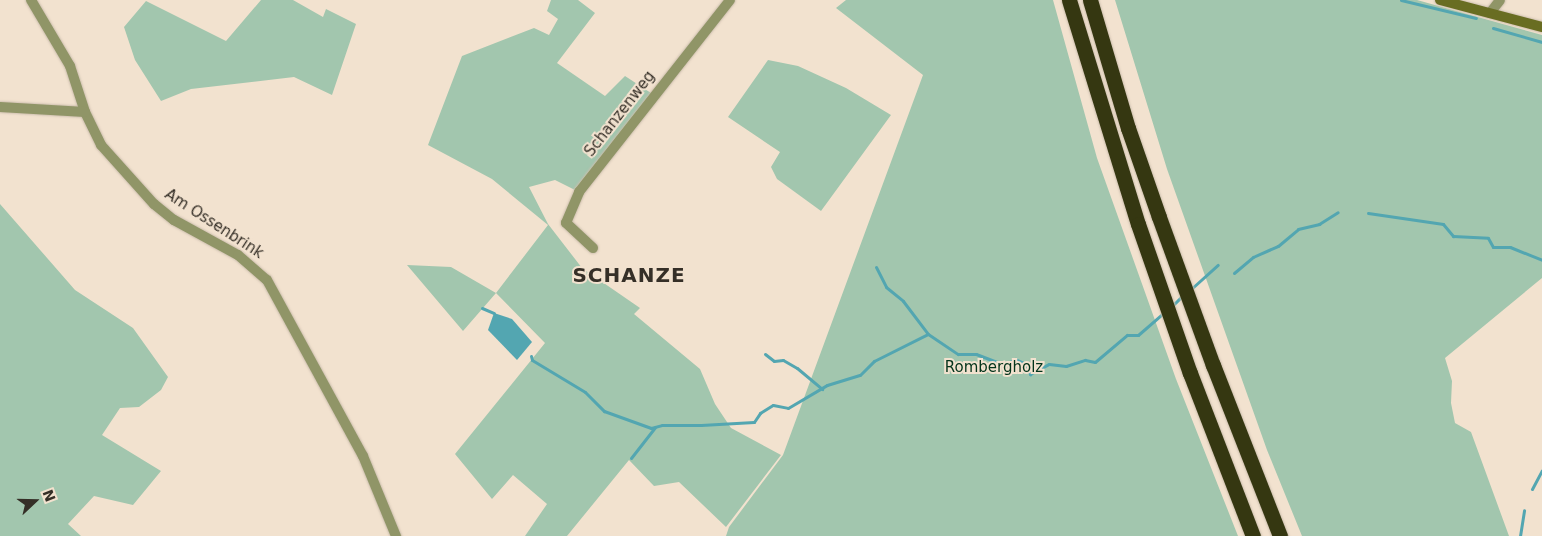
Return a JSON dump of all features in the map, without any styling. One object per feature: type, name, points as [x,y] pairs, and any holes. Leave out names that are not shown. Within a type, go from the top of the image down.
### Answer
[{"type":"highway","points":[[1069,0],[1138,224],[1190,373],[1253,536]]},
{"type":"highway","points":[[1090,0],[1128,128],[1159,217],[1212,365],[1280,536]]},
{"type":"main road","points":[[1440,0],[1542,27]]},
{"type":"street","name":"Am Ossenbrink","points":[[31,0],[70,66],[85,112],[101,145],[154,204],[174,220],[244,259],[267,280],[363,456],[396,536]]},
{"type":"street","name":"Schanzenweg","points":[[593,248],[566,223],[579,192],[730,0]]},
{"type":"street","points":[[1490,13],[1500,0]]},
{"type":"street","points":[[0,107],[85,112]]},
{"type":"green space","points":[[261,0],[293,0],[323,17],[326,9],[356,24],[332,95],[294,77],[191,89],[161,101],[135,60],[124,27],[146,1],[226,41]]},
{"type":"green space","points":[[551,0],[578,0],[595,13],[557,63],[605,96],[625,76],[654,95],[579,192],[555,180],[529,187],[548,224],[582,268],[640,308],[634,314],[700,369],[715,404],[731,428],[781,455],[726,527],[679,482],[654,486],[629,460],[567,536],[525,536],[547,504],[513,475],[492,499],[455,454],[545,343],[496,293],[548,225],[492,179],[428,145],[462,56],[534,28],[549,35],[558,19],[547,11]]},
{"type":"green space","name":"Rombergholz","points":[[846,0],[1053,0],[1097,158],[1176,379],[1238,536],[726,536],[729,527],[783,455],[923,75],[836,8]]},
{"type":"green space","points":[[1115,0],[1417,0],[1542,35],[1542,278],[1445,358],[1452,381],[1451,403],[1455,423],[1471,432],[1509,536],[1302,536],[1267,450],[1167,169]]},
{"type":"green space","points":[[768,60],[798,66],[846,88],[891,115],[821,211],[777,179],[771,167],[780,152],[728,117]]},
{"type":"green space","points":[[0,204],[75,290],[133,328],[168,377],[161,390],[139,407],[120,408],[102,435],[161,471],[133,505],[94,496],[68,524],[81,536],[0,536]]},
{"type":"green space","points":[[407,265],[451,267],[496,293],[463,331]]},
{"type":"water","points":[[494,313],[512,319],[532,342],[517,360],[488,330]]},
{"type":"waterway","points":[[1401,0],[1476,18]]},
{"type":"waterway","points":[[1493,28],[1542,42]]},
{"type":"waterway","points":[[1234,273],[1253,257],[1278,246],[1298,229],[1319,224],[1338,212]]},
{"type":"waterway","points":[[1368,213],[1443,224],[1453,236],[1488,238],[1493,247],[1510,247],[1542,260]]},
{"type":"waterway","points":[[1191,289],[1218,265]]},
{"type":"waterway","points":[[876,267],[886,287],[903,301],[928,334]]},
{"type":"waterway","points":[[1172,306],[1182,296]]},
{"type":"waterway","points":[[482,308],[494,313]]},
{"type":"waterway","points":[[531,356],[532,360],[585,392],[604,411],[651,428],[662,425],[754,422],[760,413],[773,405],[788,408],[827,385],[860,375],[874,361],[928,334],[958,354],[976,354],[1004,365],[1015,359],[1024,363],[1030,374],[1049,364],[1066,366],[1085,360],[1095,362],[1127,335],[1138,335],[1163,313]]},
{"type":"waterway","points":[[765,354],[774,361],[783,360],[797,368],[822,389]]},
{"type":"waterway","points":[[631,458],[655,427]]},
{"type":"waterway","points":[[1532,489],[1542,470]]},
{"type":"waterway","points":[[1520,536],[1524,510]]},
{"type":"district","name":"SCHANZE","points":[[629,275]]}]
